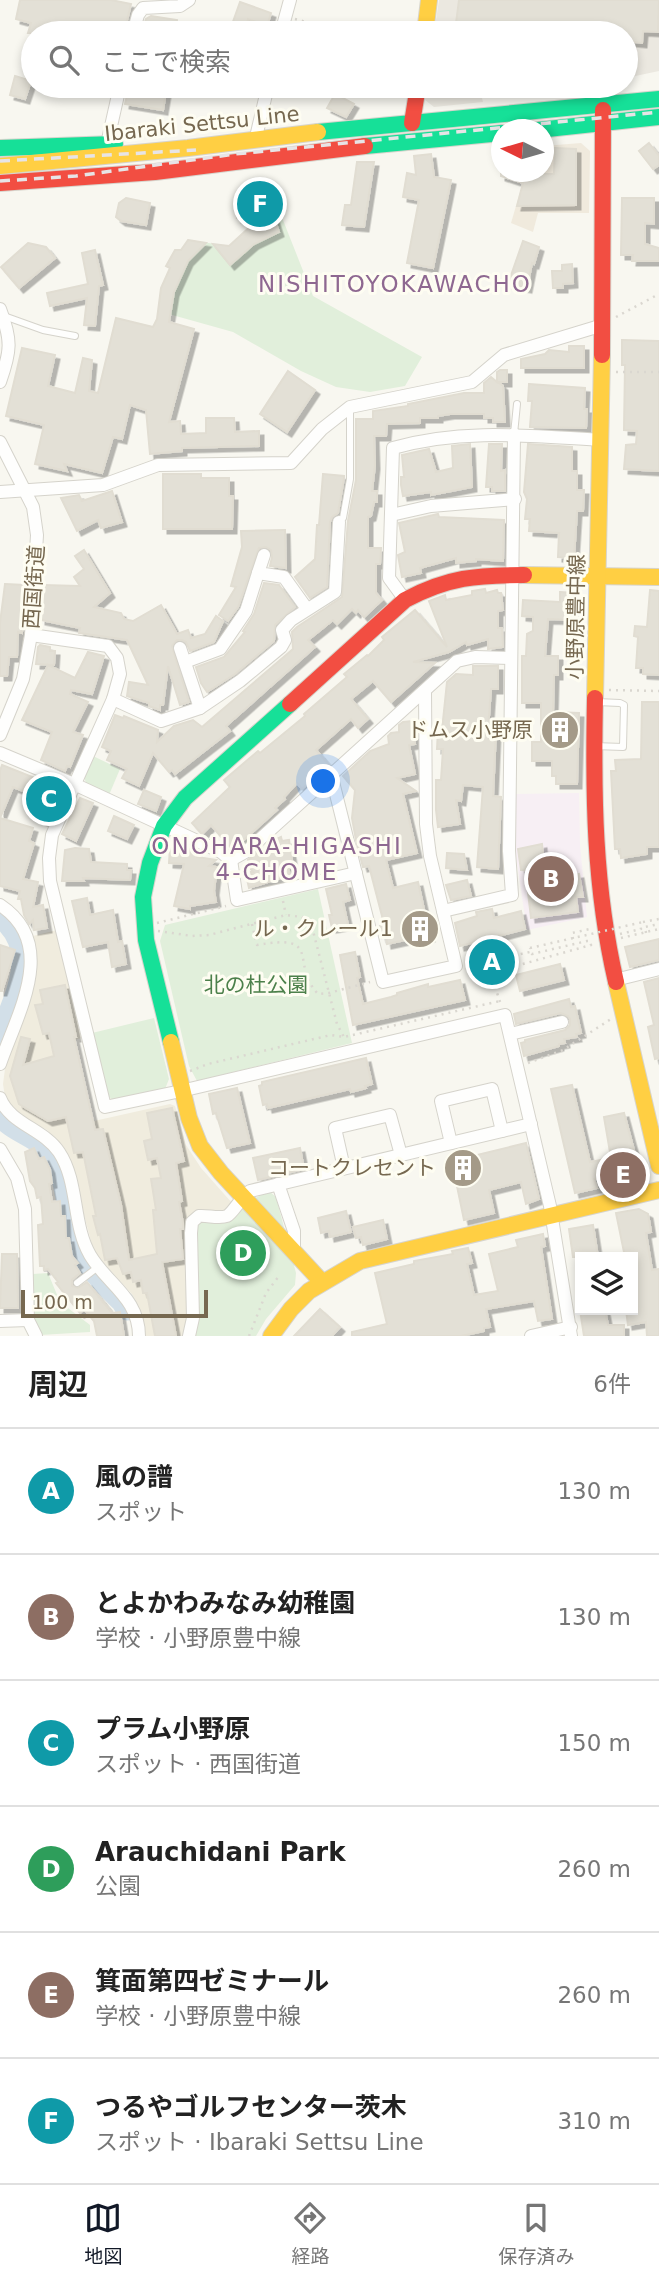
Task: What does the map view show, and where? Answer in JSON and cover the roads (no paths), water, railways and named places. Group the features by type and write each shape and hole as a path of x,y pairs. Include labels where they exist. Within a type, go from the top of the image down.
{"street":[{"path":"137,21 143,8 180,6 190,0"},
{"path":"284,21 290,0"},
{"path":"426,21 429,0"},
{"path":"107,144 117,98"},
{"path":"256,137 265,98"},
{"path":"412,123 416,98"},
{"name":"Ibaraki Settsu Line","path":"0,166 198,147 293,134 659,99"},
{"name":"小野原豊中線","path":"603,104 602,439 598,577 602,702 594,746 595,847 615,980 659,1166"},
{"path":"554,128 659,117"},
{"path":"0,148 293,134"},
{"name":"Ibaraki Settsu Line","path":"0,183 155,172 340,149 491,134"},
{"path":"0,194 155,172"},
{"path":"0,382 10,353 9,332 1,312"},
{"path":"0,492 103,485 159,465 291,463 321,429 350,407 472,382 504,355 603,325"},
{"path":"405,600 389,578 393,448 422,439 464,435 514,434 528,437 602,439"},
{"path":"443,912 512,895 509,851 514,434"},
{"name":"西国街道","path":"0,442 33,507 37,535 31,635 23,679 0,735"},
{"path":"391,515 443,505 515,499"},
{"path":"113,699 161,721 200,708 240,681 281,647 285,640 282,630 291,620 335,592 331,543 340,522"},
{"path":"185,662 220,649 246,611 264,555"},
{"path":"258,573 285,577 307,609"},
{"path":"321,1281 200,1146 189,1118 146,940 143,897 150,863 164,826 185,798 405,600 426,588 449,579 479,575 659,577"},
{"path":"31,635 108,646 117,658 120,674 113,699 52,835 49,858 50,881 105,1107 505,1015 551,1215 571,1331 531,1336"},
{"path":"180,648 200,708"},
{"path":"231,860 247,851 457,661 475,657 511,658"},
{"path":"331,775 383,982 456,966 430,856 426,824 425,691"},
{"path":"0,753 221,852 231,860 237,900 356,873"},
{"path":"0,905 11,912 23,926 32,954 32,974 0,1063"},
{"path":"615,980 659,969"},
{"path":"510,1034 562,1022"},
{"path":"451,1143 441,1101 492,1089 502,1131"},
{"path":"0,1098 13,1116 45,1136 59,1152 67,1169 94,1270 127,1297 139,1325 139,1336"},
{"path":"344,1168 335,1128 390,1115 401,1155"},
{"path":"189,1336 193,1318 192,1222 199,1216 225,1217 246,1199 250,1191 531,1124"},
{"path":"0,1149 17,1178 25,1209 29,1320 36,1336"},
{"path":"278,1184 294,1231 294,1250"},
{"path":"271,1336 290,1307 305,1292 360,1261 659,1189"},
{"path":"0,1321 29,1320"}],"lane":[{"path":"1,312 43,330 75,336"},
{"path":"514,434 517,404"},
{"path":"340,522 349,489 350,407"},
{"path":"594,746 623,747 624,705 620,702 602,702"},
{"path":"77,1283 94,1270"}],"waterway":[{"path":"0,916 13,929 21,944 23,959 18,991 0,1039"},
{"path":"0,1115 43,1145 55,1158 82,1253 127,1309"}],"railway":[{"path":"0,181 76,176 235,154 659,112"},
{"path":"0,161 196,150"}],"place":[{"name":"つるやゴルフセンター茨木","path":"260,204"},
{"name":"ドムス小野原","path":"560,730"},
{"name":"プラム小野原","path":"49,799"},
{"name":"とよかわみなみ幼稚園","path":"551,879"},
{"name":"ル・クレール1","path":"420,929"},
{"name":"風の譜","path":"492,962"},
{"name":"コートクレセント","path":"463,1168"},
{"name":"箕面第四ゼミナール","path":"623,1175"},
{"name":"Arauchidani Park","path":"243,1253"}],"district":[{"name":"NISHITOYOKAWACHO","path":"395,284"},
{"name":"ONOHARA-HIGASHI 4-CHOME","path":"277,859"}],"park label":[{"name":"北の杜公園","path":"256,985"}]}
